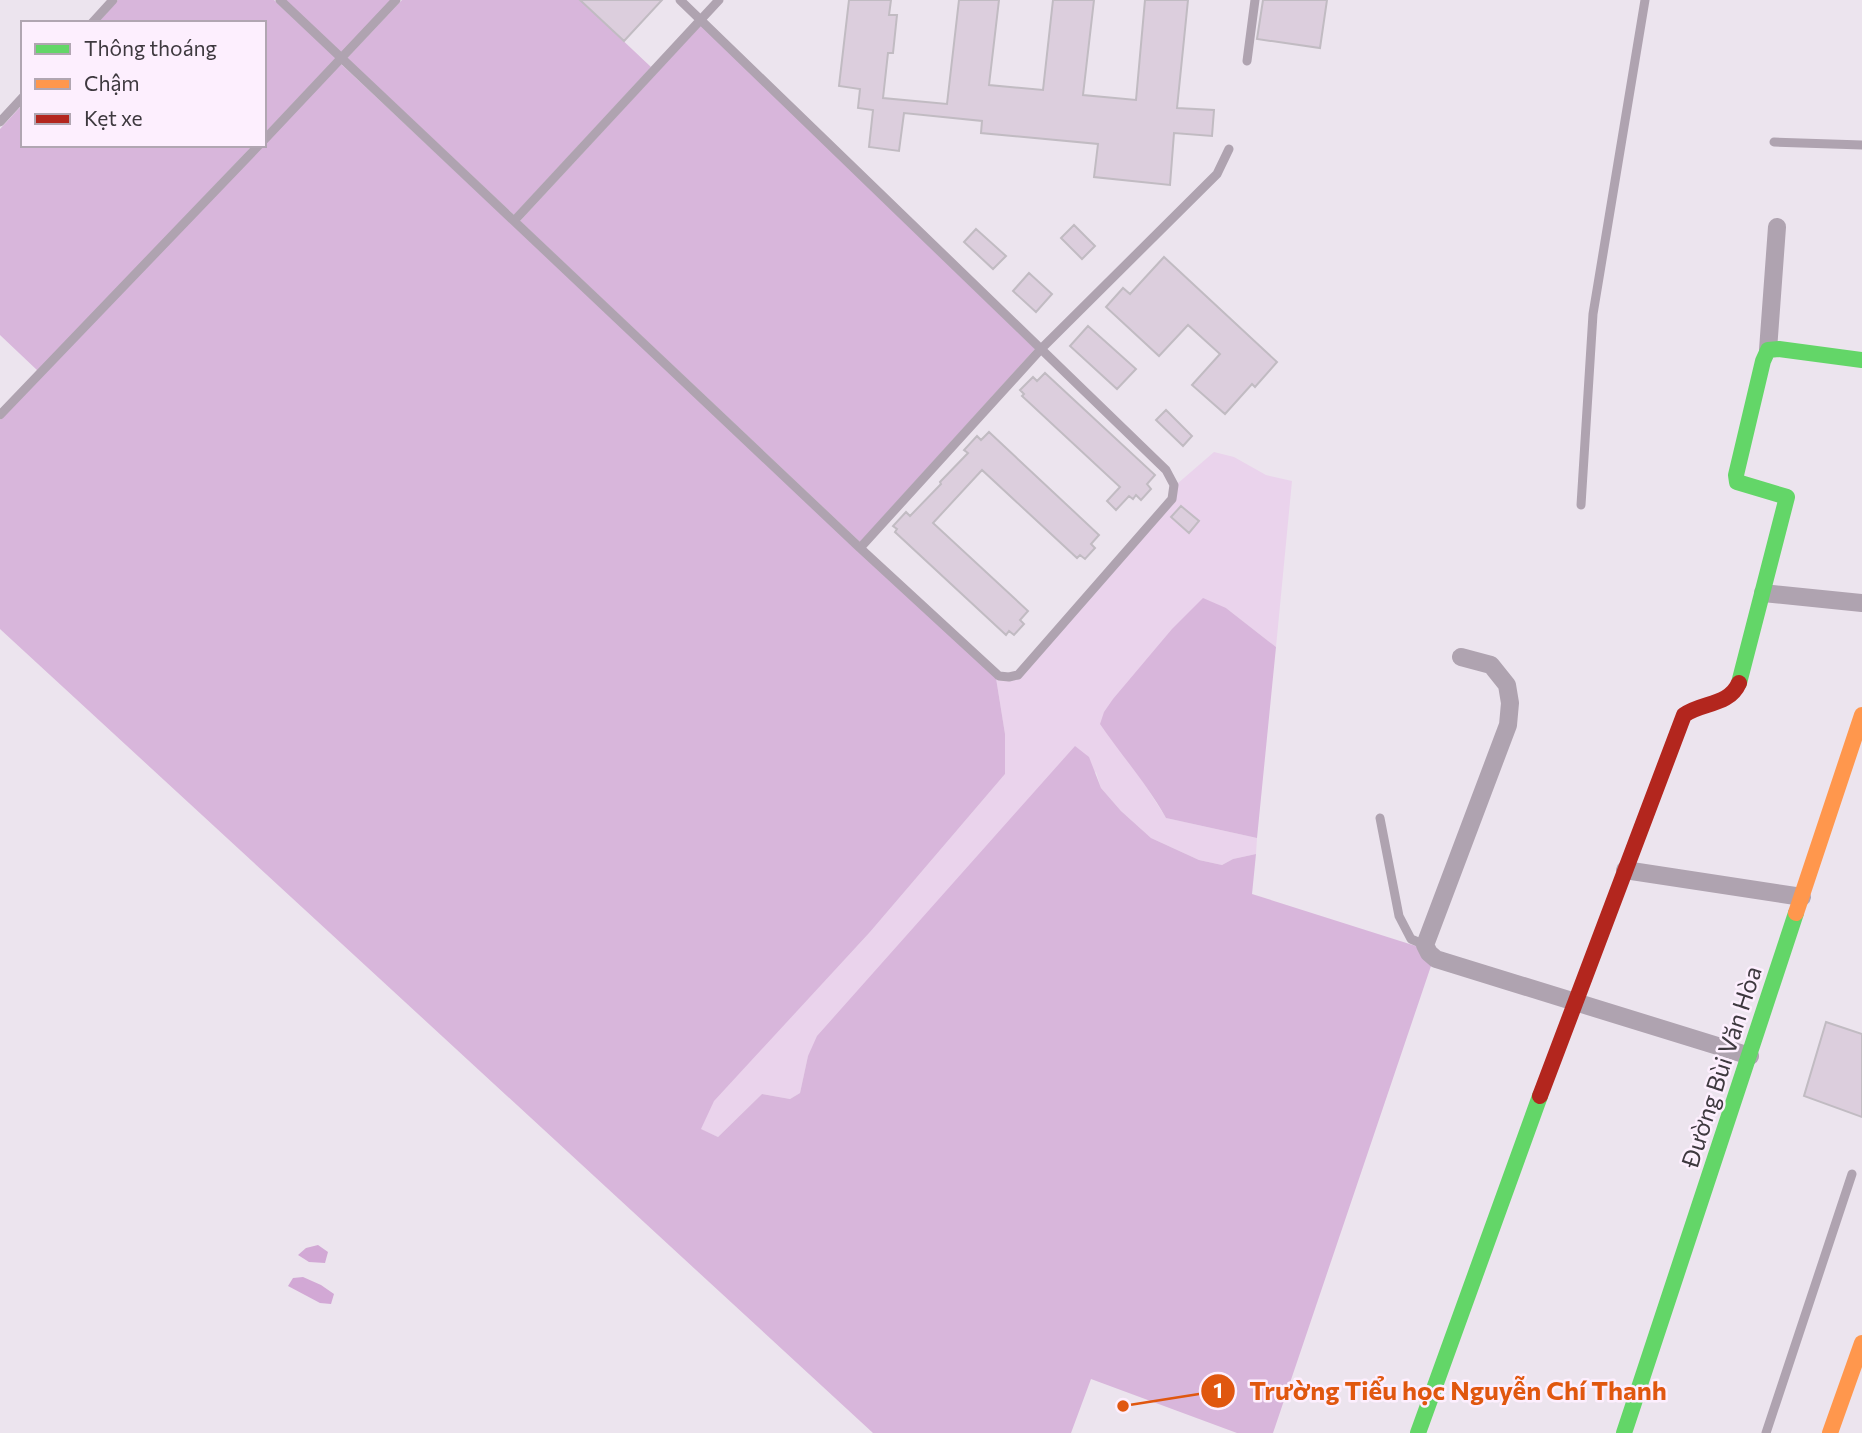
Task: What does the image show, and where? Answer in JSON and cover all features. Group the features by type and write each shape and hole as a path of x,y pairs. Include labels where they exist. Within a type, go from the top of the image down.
{"street":[{"path":"1418,1433 1574,1001 1684,715 1701,706 1719,704 1730,698 1738,687 1787,497 1780,492 1744,487 1737,482 1736,475 1763,360 1768,350 1777,227"},
{"path":"1768,350 1779,349 1862,360"},
{"path":"1763,593 1862,603"},
{"path":"1461,657 1491,665 1507,685 1510,703 1508,725 1425,945 1429,953 1436,959 1750,1056"},
{"name":"Đường Bùi Văn Hòa","path":"1624,1433 1862,715"},
{"path":"1625,870 1801,897"},
{"path":"1830,1433 1862,1343"}],"lane":[{"path":"94,21 113,0"},
{"path":"279,0 999,676 1018,675 1172,499 1174,485 1166,470 680,0"},
{"path":"266,138 396,0"},
{"path":"514,221 719,0"},
{"path":"1247,61 1255,0"},
{"path":"1581,505 1593,314 1645,0"},
{"path":"0,122 21,99"},
{"path":"1774,142 1862,145"},
{"path":"0,415 257,147"},
{"path":"860,548 1041,349 1217,174 1229,149"},
{"path":"1380,818 1399,916 1411,939 1425,945"},
{"path":"1766,1433 1852,1174"}],"shaded area":[{"path":"118,0 274,0 336,58 266,132 266,21 100,21"},
{"path":"285,0 392,0 341,53"},
{"path":"402,0 580,0 651,67 514,215 347,58"},
{"path":"701,25 1035,349 860,542 520,221"},
{"path":"341,64 996,678 1005,734 1005,774 870,932 714,1101 701,1129 718,1137 762,1094 790,1099 800,1093 808,1056 817,1036 1075,746 1089,757 1101,788 1121,811 1151,838 1199,860 1222,865 1233,859 1256,854 1252,894 1419,947 1432,963 1273,1433 1237,1433 1091,1379 1071,1433 873,1433 0,629 0,420 261,147 266,147 266,142"},
{"path":"21,106 21,147 251,147 38,371 0,335 0,129"},
{"path":"1214,452 1234,457 1266,475 1292,481 1276,647 1226,608 1140,777 1166,818 1257,838 1256,854 1233,859 1222,865 1199,860 1151,838 1121,811 1101,788 1096,772 808,1056 800,1093 790,1099 762,1094 718,1137 700,1129 713,1101 870,932 1005,774 1005,734 996,678 1007,680 1175,501 1177,484"},
{"path":"1203,598 1226,608 1276,647 1257,838 1166,818 1100,724 1113,699 1172,629"},
{"path":"318,1245 328,1252 325,1263 309,1262 298,1255 306,1248"},
{"path":"303,1277 334,1294 331,1304 320,1303 288,1286 293,1278"}],"building":[{"path":"580,0 662,0 624,41"},
{"path":"849,0 891,0 889,15 897,15 893,53 888,53 883,98 947,104 959,0 999,0 989,85 1043,90 1053,0 1094,0 1083,95 1136,100 1145,0 1188,0 1177,108 1214,110 1212,136 1174,133 1170,185 1094,177 1098,144 981,133 982,121 904,113 899,151 869,147 873,110 858,108 860,89 839,86"},
{"path":"1263,0 1327,0 1320,48 1257,39"},
{"path":"1074,225 1095,246 1082,259 1061,238"},
{"path":"976,229 1006,256 993,269 964,242"},
{"path":"1164,257 1277,362 1255,387 1252,384 1225,414 1192,385 1220,354 1188,325 1159,356 1106,307 1123,288 1130,294"},
{"path":"1029,273 1052,294 1036,312 1013,291"},
{"path":"1088,326 1136,369 1117,389 1070,346"},
{"path":"1045,373 1155,475 1147,484 1151,489 1141,500 1136,495 1133,499 1129,496 1116,510 1107,501 1120,487 1022,396 1024,394 1020,390 1033,377 1037,381"},
{"path":"1166,410 1192,436 1183,446 1156,420"},
{"path":"989,432 1099,535 1091,544 1095,548 1085,559 1080,555 1077,558 982,470 933,523 1028,611 1020,620 1024,624 1014,635 1009,631 1006,635 895,532 897,529 893,526 906,512 910,516 941,484 968,453 964,450 977,436 981,440"},
{"path":"1181,506 1199,521 1189,533 1171,517"},
{"path":"1826,1022 1862,1034 1862,1117 1804,1096"}],"traffic: fast":[{"path":"1739,683 1787,497 1737,482 1736,475 1763,361 1768,350 1779,349 1862,360"},
{"path":"1624,1433 1796,913"},
{"path":"1418,1433 1540,1096"}],"traffic: slow":[{"path":"1796,913 1862,715"},
{"path":"1830,1433 1862,1343"}],"traffic: jam":[{"path":"1540,1096 1684,715 1729,696 1739,683"}],"place":[{"name":"Trường Tiểu học Nguyễn Chí Thanh","path":"1123,1406"}]}
